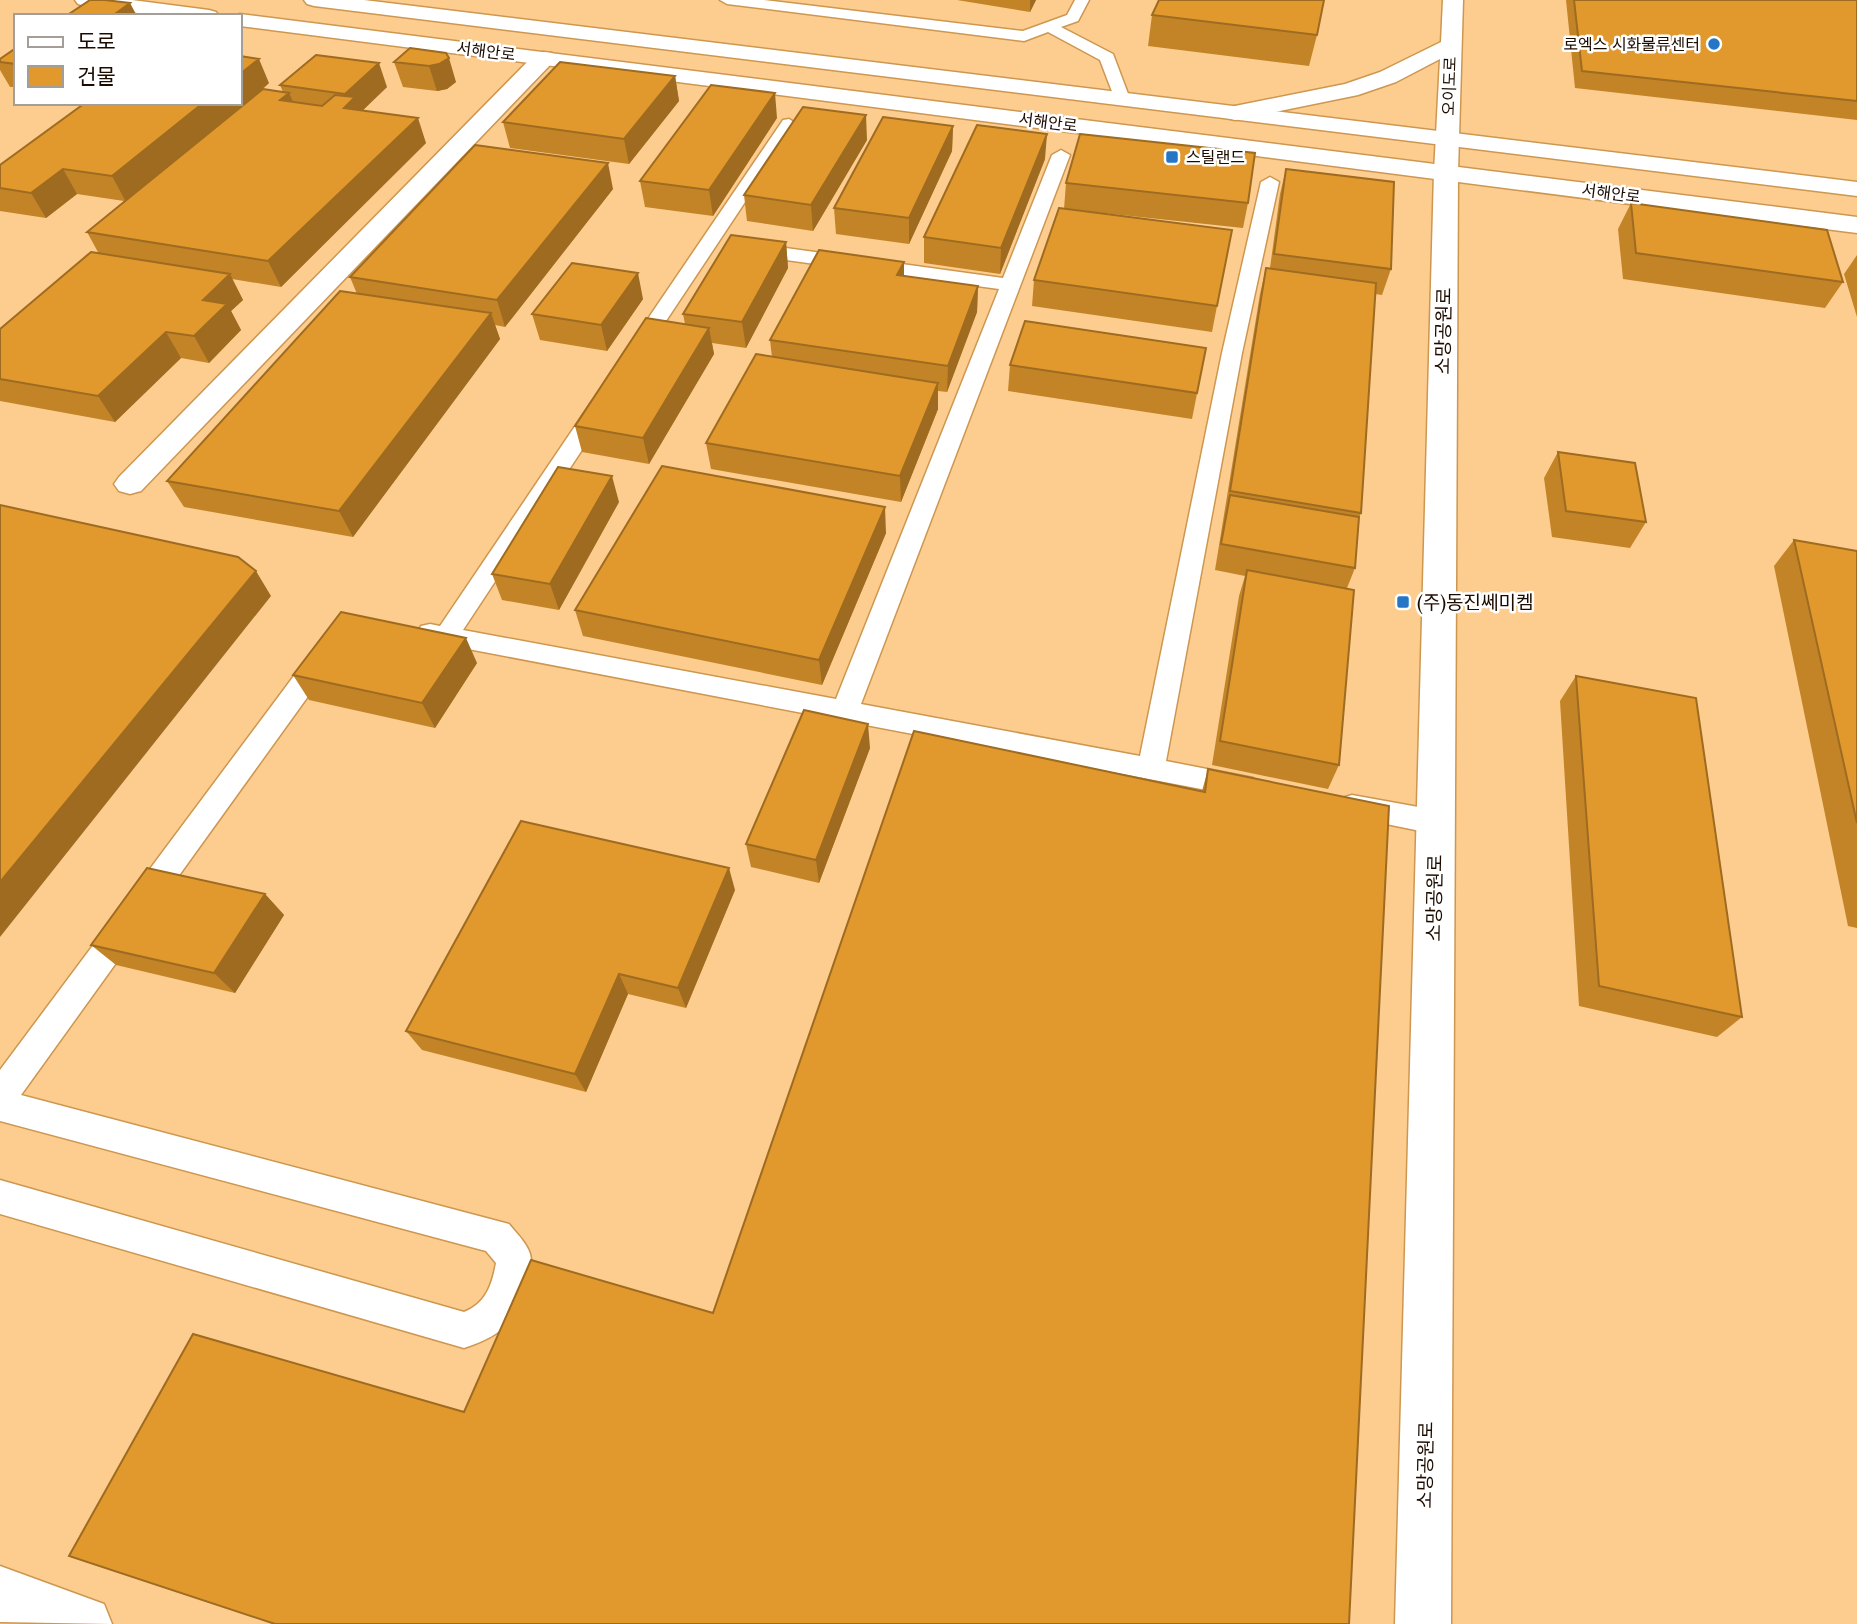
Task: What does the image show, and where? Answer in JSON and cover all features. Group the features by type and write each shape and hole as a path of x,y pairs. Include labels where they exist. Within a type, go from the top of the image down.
{"main road":[{"path":"85,0 194,14"},
{"name":"서해안로","path":"314,0 1857,189"},
{"name":"오이도로","path":"1446,172 1453,0"},
{"name":"서해안로","path":"242,20 1857,225"},
{"path":"1235,113 1350,90 1388,77 1451,45"},
{"path":"130,484 544,58"},
{"name":"소망공원로","path":"1423,1624 1446,172"},
{"path":"0,1594 84,1624"}],"lane":[{"path":"727,0 901,15 1024,36 1073,18 1082,0"},
{"path":"1051,28 1107,57 1122,99"},
{"path":"624,370 789,124"},
{"path":"845,710 1061,155"},
{"path":"1151,768 1232,353 1269,182"},
{"path":"709,243 1010,285"},
{"path":"996,320 1022,324"},
{"path":"1206,349 1232,353"},
{"path":"446,636 608,393"},
{"path":"405,629 1273,791"},
{"path":"0,1097 337,637"},
{"path":"1327,802 1435,822"},
{"path":"0,1104 497,1236 514,1259 498,1312 483,1325 464,1330 0,1197"}],"shaded area":[{"path":"0,0 1857,0 1857,1624 0,1624"}],"building":[{"path":"90,0 130,3 115,14 69,14"},
{"path":"1159,0 1324,0 1317,35 1152,15"},
{"name":"로엑스 시화물류센터","path":"1574,0 1857,0 1857,101 1582,71"},
{"path":"410,48 446,53 449,58 429,66 394,62"},
{"path":"14,49 14,64 0,62 0,59"},
{"path":"316,55 379,63 345,94 280,85"},
{"path":"242,56 259,59 242,72"},
{"path":"560,62 675,76 624,139 503,122"},
{"path":"711,85 775,93 709,190 640,181"},
{"path":"263,89 289,93 280,100 322,106 335,95 355,97 344,108 418,118 268,261 87,232"},
{"path":"82,105 201,105 112,176 63,169 31,193 0,188 0,165"},
{"path":"803,107 866,115 811,205 744,195"},
{"path":"883,117 953,126 909,218 834,208"},
{"path":"977,125 1047,134 1001,248 924,237"},
{"path":"1080,134 1255,153 1248,203 1066,183"},
{"path":"475,145 608,163 497,300 350,277"},
{"path":"1286,169 1394,182 1391,269 1274,254"},
{"path":"1631,203 1827,230 1843,282 1636,253"},
{"path":"1059,208 1232,230 1217,306 1034,280"},
{"path":"731,235 786,242 742,322 683,314"},
{"path":"819,250 904,262 897,275 978,286 948,366 770,340"},
{"path":"91,252 230,274 203,300 227,304 194,336 166,332 98,396 0,379 0,329"},
{"path":"572,263 638,273 601,325 532,314"},
{"path":"1266,268 1376,283 1361,513 1230,491"},
{"path":"340,291 491,313 339,511 167,481"},
{"path":"646,318 709,328 643,438 575,426"},
{"path":"1025,321 1206,348 1197,393 1010,365"},
{"path":"756,354 938,383 900,476 706,443"},
{"path":"1558,452 1635,463 1646,522 1566,511"},
{"path":"662,466 885,507 819,660 575,610"},
{"path":"558,467 612,476 550,584 492,574"},
{"path":"1230,495 1359,517 1355,568 1221,544"},
{"path":"0,505 238,557 256,571 0,882"},
{"path":"1794,540 1857,551 1857,823"},
{"path":"1247,570 1354,590 1339,765 1220,741"},
{"path":"341,612 466,638 422,703 293,675"},
{"path":"1576,676 1696,698 1742,1017 1599,986"},
{"path":"804,710 868,724 816,860 746,844"},
{"path":"914,731 1205,792 1208,769 1389,806 1349,1624 275,1624 69,1556 193,1334 464,1412 531,1260 713,1313"},
{"path":"521,821 729,868 678,988 619,974 575,1074 406,1031"},
{"path":"147,868 265,894 214,973 91,945"}],"place":[{"name":"로엑스 시화물류센터","path":"1714,44"},
{"name":"스틸랜드","path":"1172,157"},
{"name":"(주)동진쎄미켐","path":"1403,602"}]}
